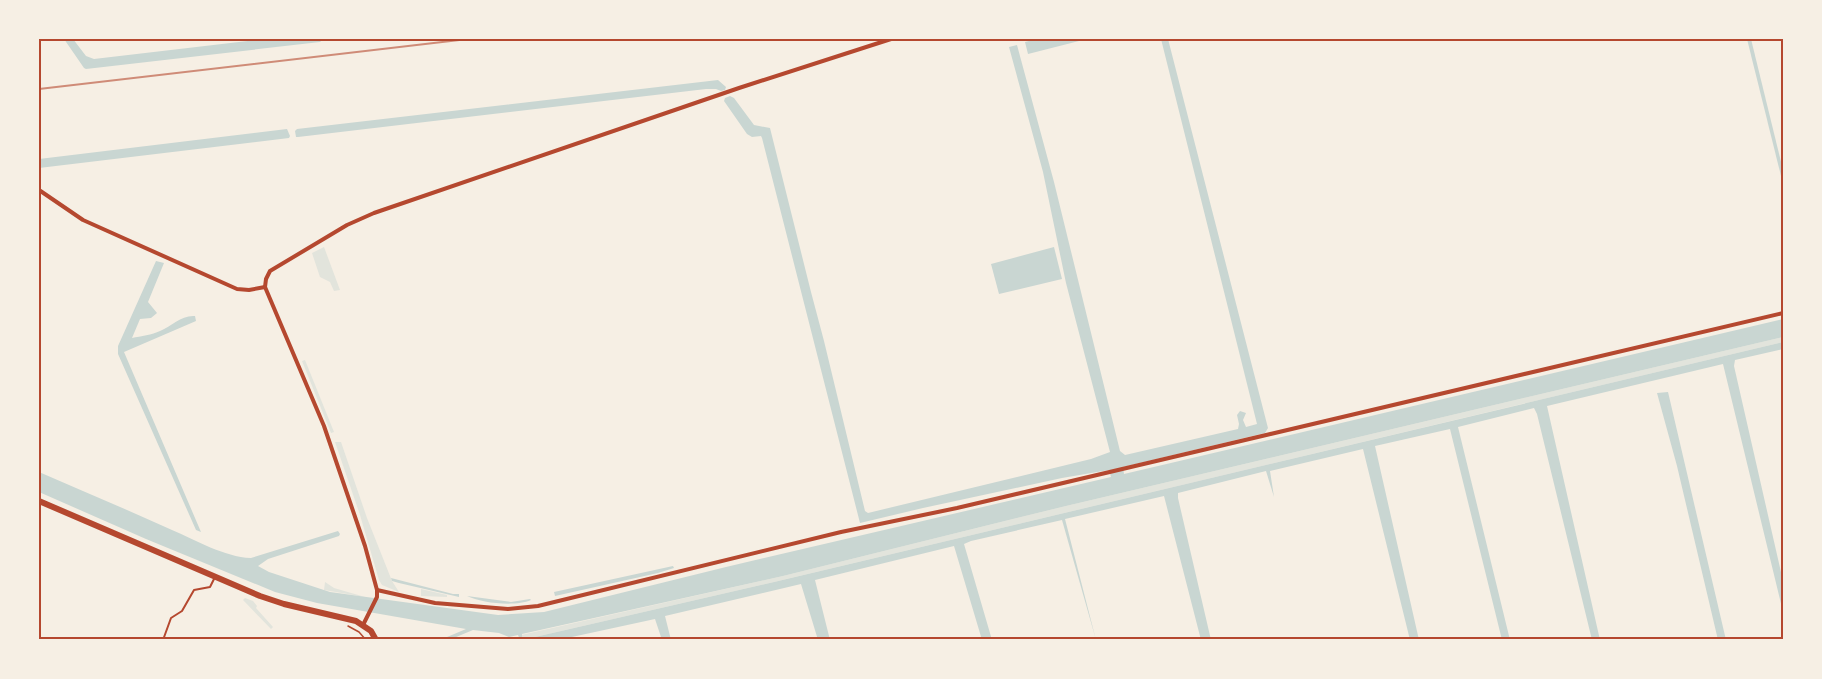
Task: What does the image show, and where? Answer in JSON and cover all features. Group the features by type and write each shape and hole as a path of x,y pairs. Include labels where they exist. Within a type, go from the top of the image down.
{"main road":[{"path":"39,501 260,596 356,621 371,631 376,640"}],"street":[{"path":"363,625 377,597 377,590 365,546 324,426 265,287 270,271 347,225 374,213 733,90 891,39"},
{"path":"39,190 83,220 237,288 249,290 265,287"},
{"path":"377,590 435,603 508,609 538,606 841,532 957,508 1783,313"}],"lane":[{"path":"163,640 171,618 182,611 194,590 210,587 215,578"}],"path":[{"path":"346,626 366,640"}],"shaded area":[{"path":"64,39 73,39 86,56 94,59 264,39 323,39 320,42 86,69"},
{"path":"1037,39 1083,40 1028,54 1025,42"},
{"path":"1161,39 1168,39 1268,428 1265,433 1123,467 1124,474 1783,319 1783,337 1066,506 783,576 522,634 522,640 518,635 509,637 499,633 473,630 449,640 440,640 466,629 317,603 275,592 39,492 39,472 210,547 241,557 251,558 338,531 339,536 268,559 258,566 269,572 330,592 498,615 544,612 1111,477 1109,470 1062,478 860,523 762,138 747,134 724,101 730,96 734,98 754,125 770,128 865,511 868,513 1091,459 1110,452 1066,283 1043,172 1009,47 1017,45 1054,182 1120,451 1125,455 1238,429 1237,415 1240,411 1246,413 1243,420 1246,427 1257,424"},
{"path":"1747,39 1751,39 1783,170 1783,184"},
{"path":"718,80 726,87 725,90 706,89 298,137 295,131 297,129"},
{"path":"287,129 289,138 39,168 39,159"},
{"path":"324,247 340,290 334,291 330,282 320,277 312,253"},
{"path":"1054,247 1062,279 999,294 991,264"},
{"path":"156,261 164,263 148,302 157,313 151,318 140,319 132,338 157,332 185,317 195,316 196,321 124,352 201,532 196,530 118,354 118,346"},
{"path":"1783,337 1783,342 522,640 521,635 783,576 1066,506"},
{"path":"1783,342 1783,349 1735,360 1734,366 1783,581 1783,612 1723,364 1547,406 1600,640 1592,640 1534,408 1458,427 1510,640 1502,640 1450,429 1375,446 1419,640 1410,640 1363,449 1270,471 1274,497 1266,471 1178,493 1211,640 1201,640 1164,496 1065,519 1096,640 1062,520 964,544 992,640 982,640 954,546 815,580 830,640 818,640 801,584 665,616 671,640 662,640 655,619 558,640 522,640"},
{"path":"305,360 334,432 331,433 302,361"},
{"path":"1668,392 1726,640 1718,640 1677,466 1657,393"},
{"path":"335,442 341,442 367,518 392,581 399,592 382,585 379,580"},
{"path":"673,566 674,568 658,573 555,596 554,592"},
{"path":"391,578 459,594 459,597 399,583 392,581"},
{"path":"325,582 334,588 365,597 324,590"},
{"path":"421,589 447,595 447,597 421,596"},
{"path":"467,596 511,602 531,600 516,603 498,603"},
{"path":"245,598 253,601 256,608 273,627 271,629 243,600"}],"railway":[{"path":"39,89 468,39"}]}
